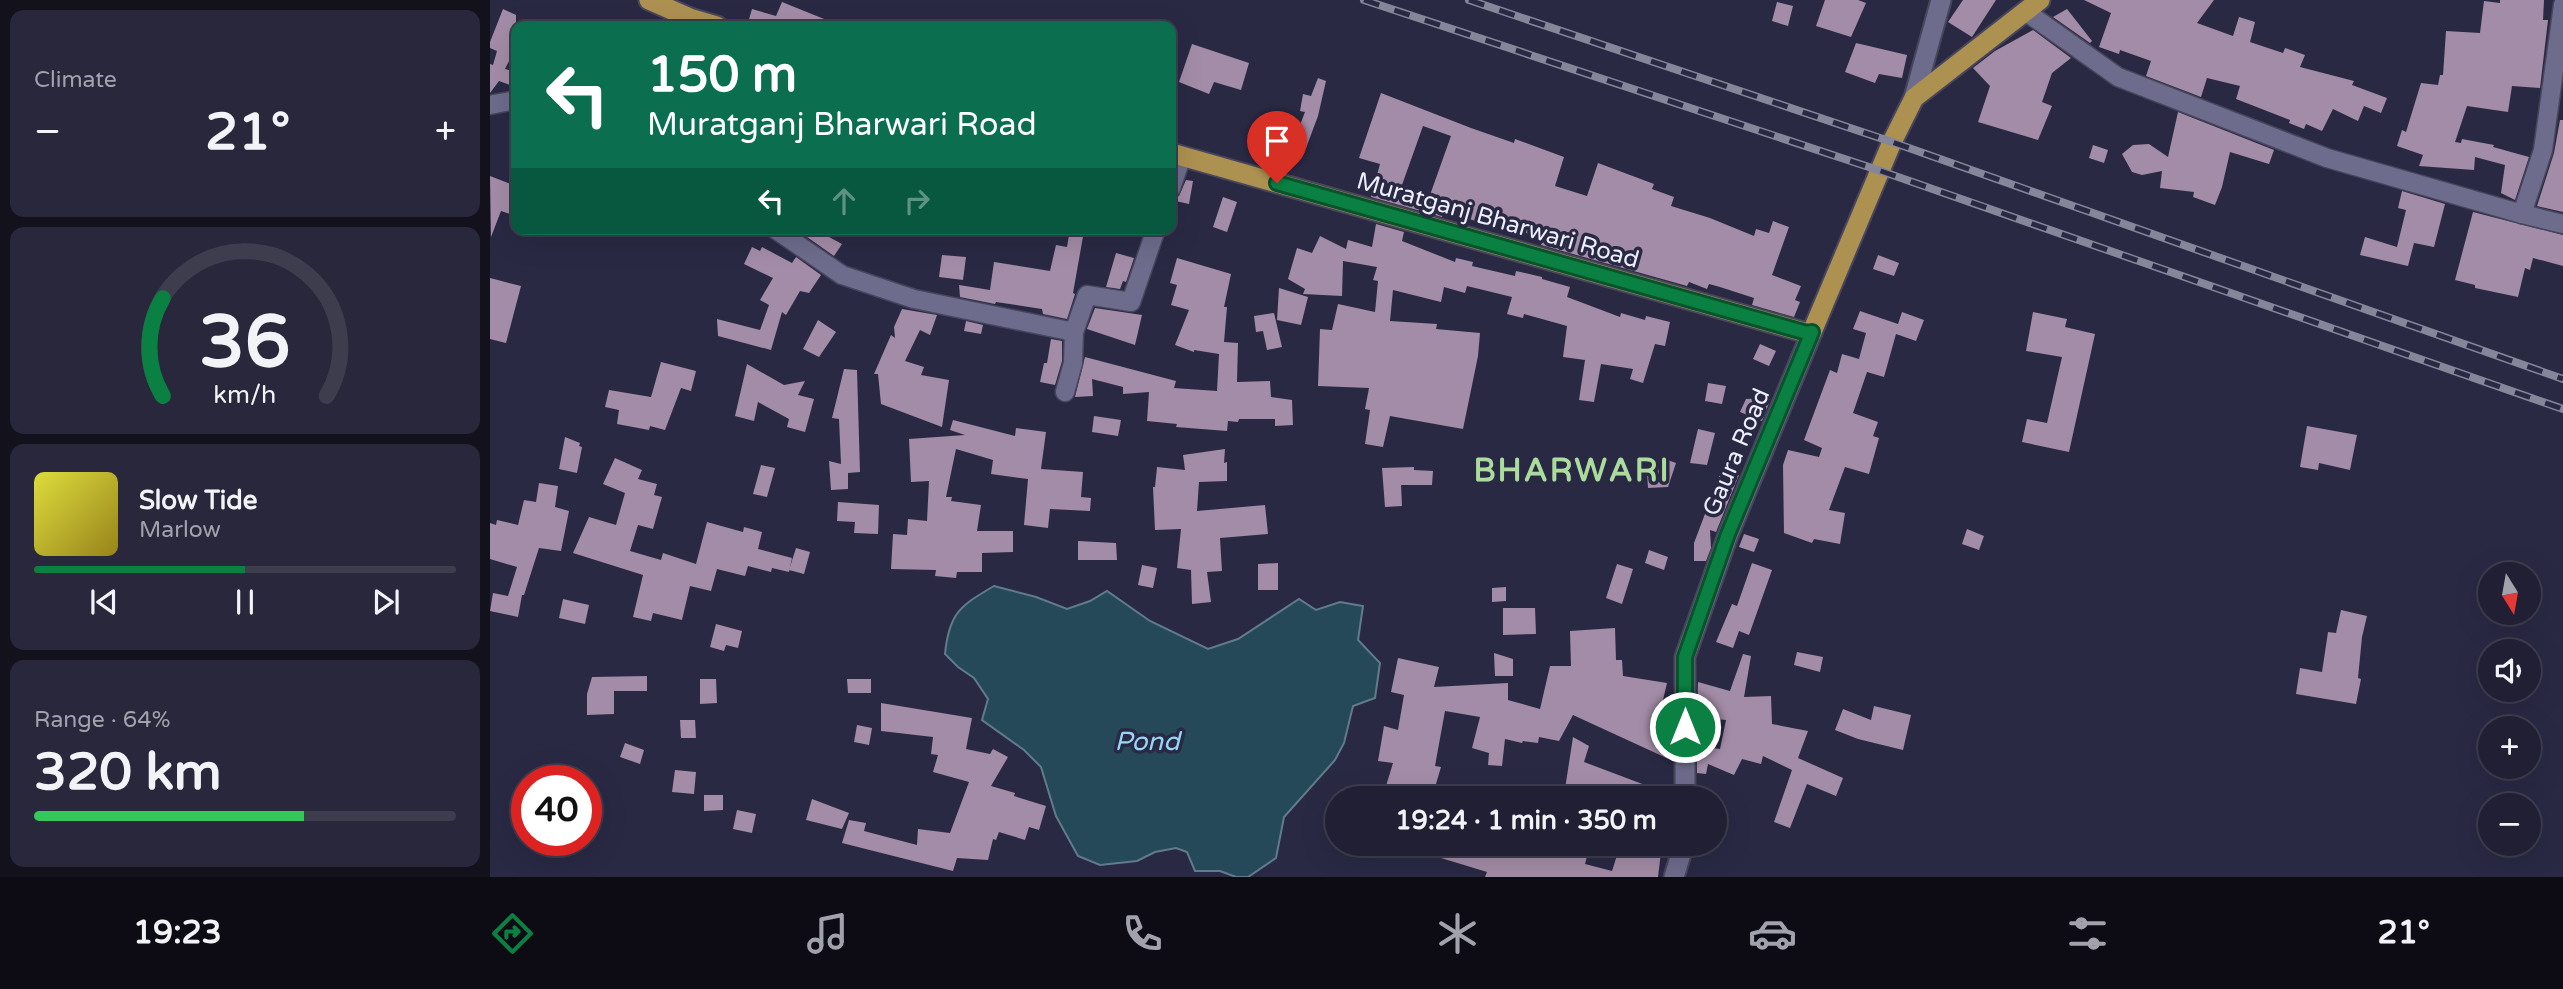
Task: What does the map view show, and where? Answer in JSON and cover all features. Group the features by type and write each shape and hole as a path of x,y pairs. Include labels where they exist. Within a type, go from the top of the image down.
{"main road":[{"path":"649,0 700,21"},
{"path":"1812,332 1892,142 1914,98 2032,6"},
{"name":"Muratganj Bharwari Road","path":"1176,155 1807,333 1812,332"}],"street":[{"path":"1914,98 1941,0"},
{"path":"2522,214 2543,150 2563,5"},
{"path":"2032,6 2118,77 2327,158 2522,214 2563,223"},
{"path":"490,105 511,101"},
{"path":"784,235 842,275 914,299 1074,332"},
{"path":"1065,392 1073,363 1074,332 1087,295 1131,302 1154,235"},
{"name":"Gaura Road","path":"1685,786 1685,657 1728,534 1812,332"},
{"path":"1674,877 1680,856"}],"water":[{"name":"Pond","path":"994,586 1036,597 1067,609 1090,601 1107,591 1150,621 1208,649 1238,639 1299,599 1316,610 1340,602 1363,606 1358,640 1380,663 1375,698 1353,706 1344,743 1335,760 1284,817 1276,858 1248,877 1236,877 1220,871 1195,871 1187,852 1176,848 1155,852 1137,861 1100,865 1078,856 1056,816 1041,767 1024,750 982,720 988,699 974,678 945,654 950,629 958,612"}],"building":[{"path":"1825,0 1858,0 1866,3 1851,37 1816,26"},
{"path":"1963,0 1996,0 1972,37 1948,22"},
{"path":"2084,0 2214,0 2197,23 2233,36 2239,17 2255,22 2250,42 2283,53 2285,48 2305,55 2300,67 2354,81 2352,85 2387,98 2381,113 2364,106 2358,121 2333,109 2322,131 2306,124 2304,129 2289,123 2290,120 2236,99 2240,86 2207,78 2201,97 2146,76 2151,61 2120,50 2119,54 2099,47 2111,13"},
{"path":"2500,0 2544,0 2543,20 2548,20 2540,88 2512,86 2508,112 2467,106 2455,142 2461,143 2462,139 2494,145 2493,147 2529,157 2515,200 2501,193 2505,165 2475,157 2474,170 2419,166 2423,155 2397,146 2402,130 2406,132 2421,83 2438,85 2440,75 2443,75 2446,31 2480,33 2484,1 2500,3"},
{"path":"782,2 829,21 748,21 752,9 776,16"},
{"path":"1777,2 1793,6 1788,26 1772,21"},
{"path":"503,9 516,15 516,21 511,21 511,57 505,69 511,71 511,85 499,81 490,93 490,64 493,65 497,51 490,48"},
{"path":"2067,9 2092,41 2090,43 2053,17"},
{"path":"2033,30 2071,58 2052,73 2042,102 2052,106 2038,140 1978,122 1990,86 1973,68 1995,51"},
{"path":"1856,43 1907,55 1902,78 1879,74 1875,83 1845,72"},
{"path":"1192,44 1249,63 1241,90 1214,82 1209,94 1179,82"},
{"path":"1318,78 1326,81 1318,116 1306,148 1293,143 1305,112 1300,111 1303,94 1311,96"},
{"path":"1381,93 1471,128 1514,143 1515,139 1564,157 1555,186 1587,196 1598,163 1654,184 1652,189 1674,197 1671,206 1754,236 1756,229 1769,233 1773,221 1789,227 1772,275 1801,286 1795,300 1800,302 1794,317 1752,305 1754,298 1720,287 1709,284 1707,289 1689,282 1687,286 1541,245 1543,238 1513,229 1512,231 1486,221 1485,224 1444,211 1442,217 1371,197 1380,164 1359,158","holes":["1423,126 1451,136 1430,195 1402,185"]},
{"path":"2178,112 2274,150 2269,164 2230,152 2215,205 2193,197 2194,192 2160,188 2162,171 2142,175 2132,172 2122,154 2133,145 2149,144 2168,157"},
{"path":"2560,120 2563,120 2563,212 2537,206 2554,153"},
{"path":"1276,137 1293,144 1287,160 1270,154"},
{"path":"2093,145 2108,150 2104,163 2089,158"},
{"path":"490,176 511,184 511,214 501,211 491,237"},
{"path":"1186,180 1193,181 1189,204 1176,201"},
{"path":"2402,191 2445,204 2434,247 2414,243 2408,266 2360,255 2365,237 2397,247 2406,210 2398,208"},
{"path":"1223,197 1237,202 1227,232 1213,227"},
{"path":"2473,212 2563,235 2563,266 2533,258 2530,270 2525,268 2518,297 2475,288 2475,285 2455,280"},
{"path":"1376,224 1404,232 1402,241 1455,262 1456,258 1473,262 1472,266 1515,276 1516,271 1570,287 1567,297 1620,317 1621,313 1645,320 1646,316 1670,322 1665,346 1655,344 1643,383 1630,379 1633,369 1601,364 1594,402 1579,400 1585,360 1563,357 1567,326 1524,314 1523,318 1507,314 1512,297 1467,286 1465,293 1444,287 1441,302 1393,290 1390,321 1437,324 1436,329 1480,333 1478,356 1463,429 1390,416 1383,447 1365,444 1370,410 1365,409 1369,388 1318,386 1320,329 1332,330 1338,304 1375,312 1378,281 1373,280 1377,267 1343,261 1342,296 1303,294 1305,289 1288,279 1297,248 1312,253 1320,236 1346,249 1348,240 1372,247"},
{"path":"830,235 842,244 834,256 807,237"},
{"path":"1069,235 1083,235 1073,293 1075,294 1067,319 1043,314 1042,309 960,297 959,285 990,290 994,262 1050,271 1056,245 1067,247"},
{"path":"752,247 760,251 762,247 792,263 796,257 821,275 809,293 800,291 786,315 782,312 771,350 718,336 717,319 760,330 769,305 760,300 773,278 744,264"},
{"path":"1116,253 1134,258 1126,282 1123,281 1120,289 1106,287"},
{"path":"942,255 966,257 963,280 939,277"},
{"path":"1878,255 1899,263 1894,276 1873,269"},
{"path":"1177,258 1231,274 1224,307 1227,307 1224,342 1238,343 1237,382 1270,381 1271,397 1292,400 1293,425 1275,426 1275,419 1239,419 1238,422 1228,421 1227,431 1176,427 1177,424 1147,421 1149,392 1123,394 1123,387 1092,379 1093,396 1075,397 1085,357 1176,381 1174,388 1217,391 1219,354 1194,352 1175,345 1189,310 1171,305 1177,285 1170,283"},
{"path":"490,278 521,286 506,343 490,339"},
{"path":"1279,288 1308,297 1301,325 1277,320"},
{"path":"1095,308 1142,315 1135,345 1087,329"},
{"path":"902,309 937,315 930,335 920,330 905,361 924,367 921,375 949,380 942,427 881,404 878,374 874,374 891,335 895,338 894,327"},
{"path":"1860,311 1898,324 1902,312 1924,320 1916,341 1896,334 1884,377 1867,372 1853,413 1878,422 1873,436 1879,438 1869,474 1845,467 1829,510 1845,513 1840,544 1814,539 1812,543 1784,533 1783,465 1788,450 1819,457 1822,448 1804,440 1830,370 1837,373 1842,354 1859,359 1866,333 1853,329"},
{"path":"2033,312 2067,319 2065,327 2095,334 2069,452 2022,442 2027,419 2047,423 2062,357 2026,351"},
{"path":"1274,313 1282,347 1267,350 1263,331 1256,332 1254,316"},
{"path":"818,320 836,332 819,357 803,349"},
{"path":"966,321 983,325 981,334 964,331"},
{"path":"1051,339 1062,341 1062,361 1055,385 1040,382"},
{"path":"1760,344 1776,351 1769,366 1753,359"},
{"path":"661,362 696,371 691,391 681,388 665,430 650,426 649,430 617,424 619,410 605,407 609,390 651,397"},
{"path":"747,364 784,385 805,381 798,395 814,399 805,432 787,427 789,419 758,402 754,421 735,416"},
{"path":"844,369 857,370 860,472 848,473 848,489 831,490 829,461 841,464 839,419 832,418"},
{"path":"1708,383 1726,386 1722,404 1705,401"},
{"path":"1771,398 1762,421 1740,412 1746,399"},
{"path":"1094,416 1121,420 1118,436 1092,432"},
{"path":"953,420 1015,436 1016,428 1046,432 1041,469 1083,472 1081,497 1091,498 1090,511 1050,509 1048,528 1024,525 1028,479 991,474 993,460 956,449 946,497 952,497 951,501 981,505 977,531 1013,531 1013,552 982,553 982,572 957,572 956,578 935,576 936,570 891,569 893,534 907,535 908,519 927,521 929,481 911,482 909,439 965,435 950,430"},
{"path":"2307,426 2357,435 2350,470 2319,463 2318,470 2300,467"},
{"path":"1698,429 1715,433 1707,465 1690,463"},
{"path":"565,437 580,443 579,446 582,447 577,473 559,469"},
{"path":"1225,449 1227,481 1199,482 1197,511 1265,505 1268,534 1220,538 1222,571 1207,572 1211,602 1192,604 1191,570 1177,568 1181,529 1155,530 1153,487 1157,467 1185,470 1183,455"},
{"path":"615,458 642,470 638,479 657,484 654,495 662,497 653,529 638,525 630,551 661,560 663,553 696,564 707,522 743,532 744,527 762,532 758,549 792,558 789,572 772,568 771,572 748,566 745,576 717,569 711,591 690,586 682,620 653,613 651,621 633,617 643,575 573,553 589,517 616,525 625,493 603,484"},
{"path":"1662,458 1676,463 1668,487 1648,488 1647,472 1658,471"},
{"path":"761,465 775,468 767,497 753,494"},
{"path":"1414,467 1414,470 1433,471 1432,485 1401,485 1402,506 1385,507 1382,468"},
{"path":"1722,469 1739,475 1716,532 1710,530 1711,548 1706,561 1694,561 1694,543"},
{"path":"539,483 558,486 555,507 569,511 561,551 539,548 522,595 518,617 490,611 493,593 508,596 517,567 490,559 490,523 496,525 497,520 518,525 524,500 536,502"},
{"path":"838,502 879,505 878,534 854,533 855,522 837,521"},
{"path":"1967,529 1984,536 1979,550 1962,544"},
{"path":"1744,534 1759,539 1754,552 1739,547"},
{"path":"1078,541 1116,543 1117,560 1078,560"},
{"path":"796,548 810,552 804,574 789,570"},
{"path":"1649,550 1668,557 1664,570 1645,563"},
{"path":"1278,563 1278,590 1258,590 1258,564"},
{"path":"1752,563 1772,570 1749,635 1739,631 1733,648 1716,642 1732,604 1737,606"},
{"path":"1617,564 1633,569 1622,604 1606,598"},
{"path":"1142,565 1157,568 1153,588 1138,585"},
{"path":"1506,587 1506,601 1492,602 1492,588"},
{"path":"563,599 589,605 585,624 559,618"},
{"path":"1503,608 1535,608 1536,634 1503,635"},
{"path":"2341,610 2367,616 2362,637 2358,678 2361,679 2356,704 2296,694 2300,668 2322,672 2328,632 2336,633"},
{"path":"716,624 742,631 738,648 726,645 724,651 710,647"},
{"path":"1615,628 1616,660 1622,660 1623,676 1667,683 1663,700 1670,701 1664,729 1671,730 1669,742 1673,742 1673,761 1573,715 1559,741 1539,737 1538,743 1522,743 1505,739 1502,766 1488,765 1489,753 1472,748 1480,717 1445,711 1435,766 1441,767 1435,786 1386,786 1393,763 1378,761 1384,726 1398,730 1404,695 1391,692 1398,658 1439,667 1434,687 1508,683 1508,700 1540,709 1550,666 1571,666 1570,631"},
{"path":"1797,652 1823,657 1820,672 1794,665"},
{"path":"1494,653 1513,659 1513,676 1495,676"},
{"path":"1743,654 1751,656 1744,697 1771,696 1772,724 1808,731 1798,758 1843,778 1836,796 1807,784 1790,828 1774,822 1792,770 1763,756 1761,764 1742,759 1734,775 1708,764 1706,774 1697,773 1697,746 1720,749 1726,720 1697,717 1698,682 1730,691"},
{"path":"647,676 647,691 614,691 614,714 587,715 587,694 592,677"},
{"path":"700,679 716,679 717,703 700,704"},
{"path":"847,679 871,679 871,693 848,693"},
{"path":"881,703 972,718 966,749 990,754 993,749 1008,757 991,786 1046,806 1039,830 1029,827 1025,840 999,832 996,840 993,839 988,860 957,858 953,871 842,843 849,820 866,823 864,831 917,845 918,829 950,833 969,782 933,772 938,755 931,754 933,737 881,731"},
{"path":"1874,706 1911,715 1903,750 1858,739 1835,730 1843,709 1871,720"},
{"path":"680,720 695,720 696,738 681,738"},
{"path":"857,725 872,728 869,745 854,742"},
{"path":"1573,737 1589,746 1584,762 1645,785 1645,786 1565,786"},
{"path":"625,743 644,750 640,764 620,757"},
{"path":"675,770 696,772 694,794 672,792"},
{"path":"704,795 723,795 723,810 704,811"},
{"path":"812,799 849,813 842,829 806,820"},
{"path":"737,810 756,814 752,833 733,829"},
{"path":"1587,856 1585,864 1612,871 1617,856 1661,856 1658,877 1485,877 1487,872 1441,858"}],"railway":[{"path":"1364,0 1881,171 2563,409"},
{"path":"1469,0 1892,142 2563,379"}],"district":[{"name":"BHARWARI","path":"1572,470"}],"route":[{"path":"1277,183 1807,333 1812,332 1728,534 1685,657 1685,727"}]}
